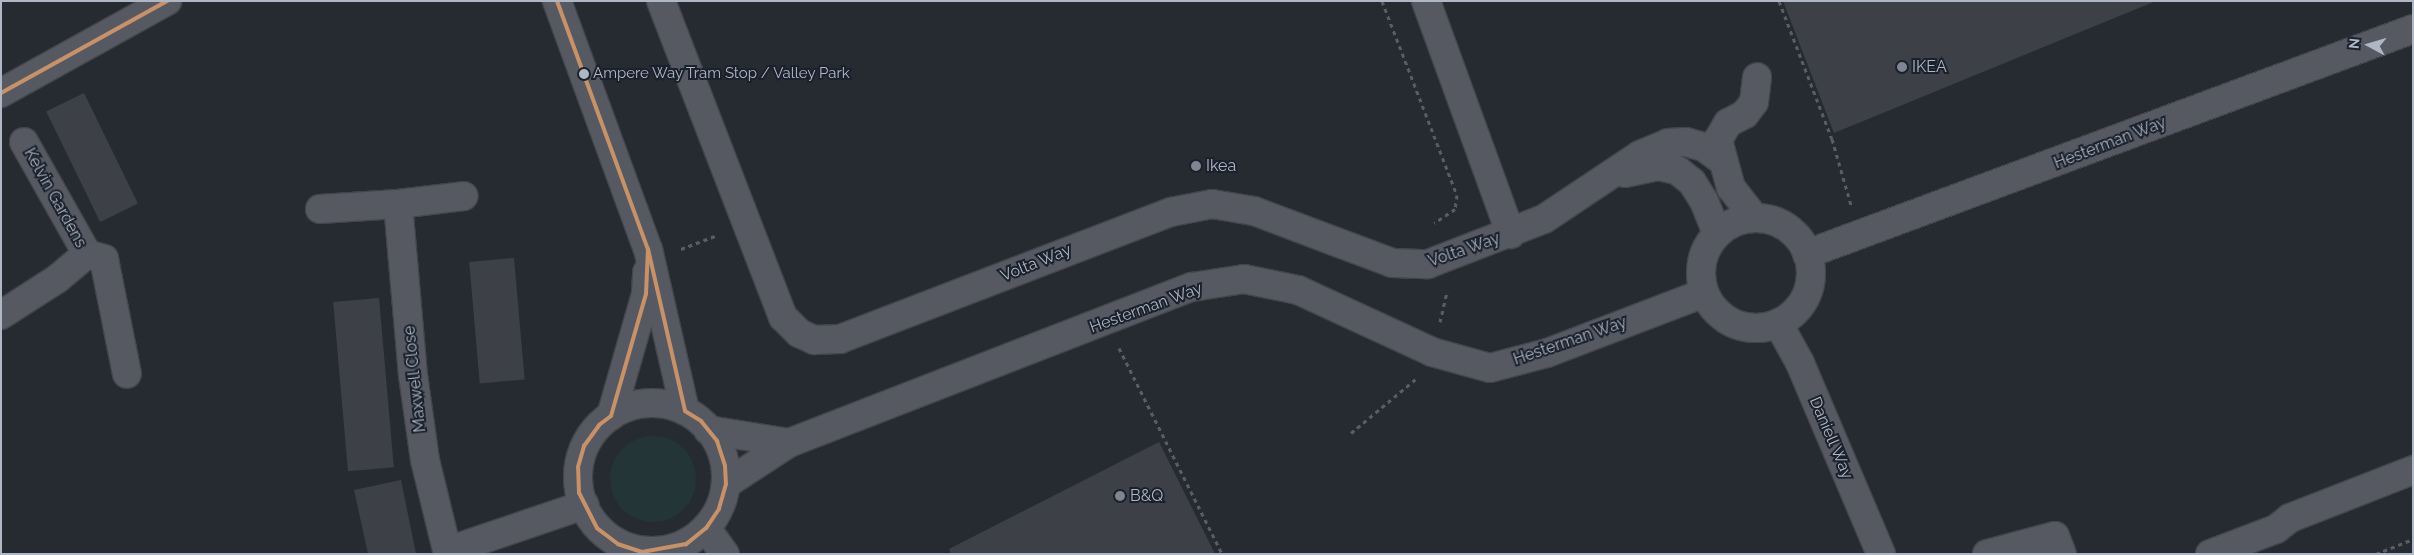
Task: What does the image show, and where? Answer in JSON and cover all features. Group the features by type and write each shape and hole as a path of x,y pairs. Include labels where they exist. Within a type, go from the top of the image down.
{"street":[{"path":"1,93 167,1"},
{"name":"Volta Way","path":"661,1 783,317 799,333 814,340 840,339 1171,212 1212,204 1254,211 1392,263 1428,264 1511,234 1544,219 1640,155 1668,143 1686,142 1704,147 1721,160"},
{"path":"1426,1 1511,234"},
{"path":"555,5 661,250 685,410"},
{"name":"Hesterman Way","path":"1807,254 1863,235 2413,29"},
{"path":"1754,218 1731,188 1721,160 1718,140 1728,123 1745,114 1754,102 1757,77"},
{"name":"Kelvin Gardens","path":"24,142 87,254 104,259 127,374"},
{"name":"Volta Way","path":"1609,176 1660,166 1677,170 1692,182 1704,201 1717,234"},
{"path":"320,210 398,204 464,196"},
{"name":"Maxwell Close","path":"398,204 413,375 425,460 448,552 584,505"},
{"path":"1754,218 1773,220 1790,229 1807,254 1812,280 1801,306 1778,323 1756,329 1737,325 1714,310 1704,293 1702,261 1717,234 1733,223 1754,218"},
{"path":"611,416 646,294 661,250"},
{"name":"Kelvin Gardens","path":"1,315 57,279 87,254"},
{"name":"Hesterman Way","path":"726,484 789,443 1106,322 1192,287 1244,279 1298,290 1432,352 1490,368 1547,353 1704,293"},
{"name":"Daniell Way","path":"1778,323 1800,363 1881,554"},
{"path":"660,403 685,410 708,430 717,441 726,466 726,484 719,509 706,528 686,544 661,551 642,552 628,549 597,528 579,493 578,467 584,446 599,424 611,416 635,405 660,403"},
{"path":"708,430 789,443"},
{"path":"2210,554 2276,529 2290,518 2413,470"},
{"path":"706,528 724,554"},
{"path":"1987,554 2056,536 2062,554"}],"path":[{"path":"1382,1 1457,195 1455,209 1434,223"},
{"path":"1779,1 1832,139 1842,182 1863,235"},
{"path":"661,250 710,238"},
{"path":"1106,322 1222,554"},
{"path":"2376,554 2413,539"}],"shaded area":[{"path":"653,436 670,439 684,448 693,462 696,479 693,496 684,510 670,519 653,522 636,519 622,510 613,496 610,479 613,462 622,448 636,439"}],"building":[{"name":"IKEA","path":"1783,1 2156,1 1834,133"},
{"path":"84,93 138,204 100,222 46,111"},
{"path":"514,258 525,380 480,383 469,262"},
{"path":"379,298 394,467 348,471 333,302"},
{"name":"B&Q","path":"1159,442 1215,554 951,554 949,549"},
{"path":"401,480 416,554 368,554 354,490"}],"transit line":[{"path":"1,93 167,1"},
{"path":"557,1 648,249"},
{"path":"648,249 685,411 701,421 717,441 725,466 726,484 719,509 706,528 686,544 642,552 618,544 597,528 579,493 578,467 584,446 599,425 611,416 646,294 648,249"}],"place":[{"name":"IKEA","path":"1902,67"},
{"name":"Ampere Way Tram Stop / Valley Park","path":"584,74"},
{"name":"Ikea","path":"1196,166"},
{"name":"B&Q","path":"1120,496"}]}
